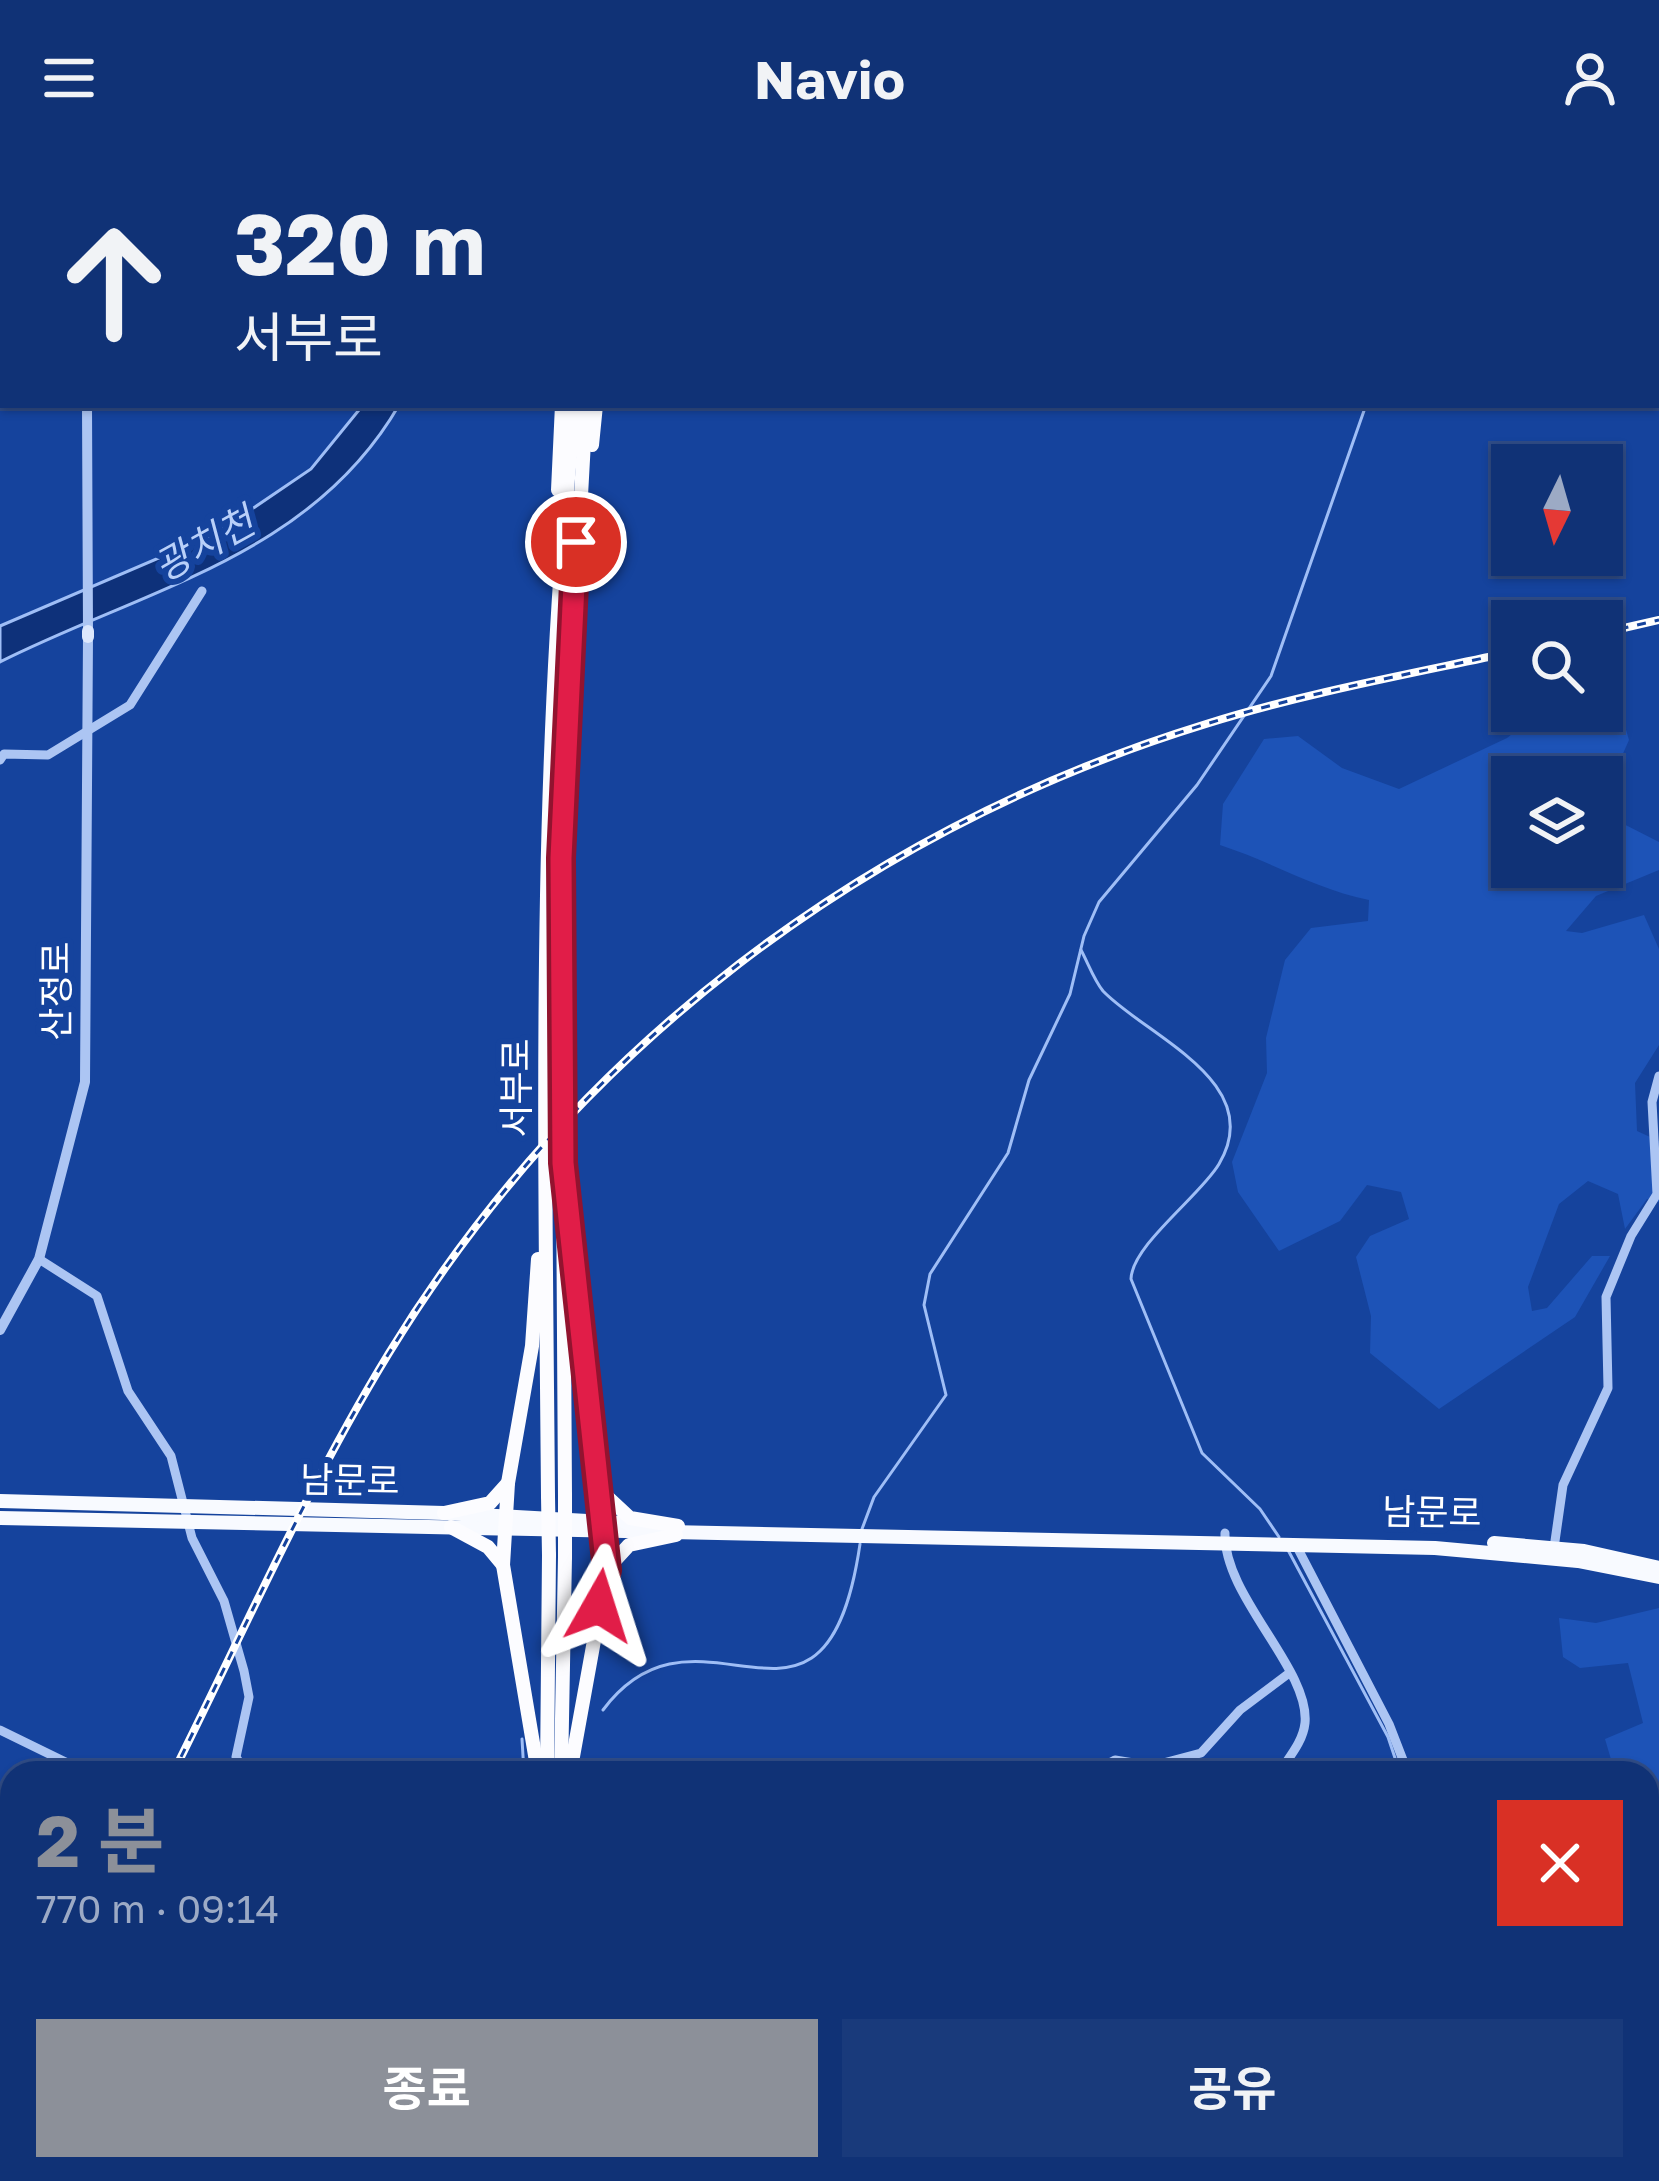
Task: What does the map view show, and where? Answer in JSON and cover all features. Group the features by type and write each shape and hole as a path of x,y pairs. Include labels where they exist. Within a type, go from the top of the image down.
{"highway":[{"path":"555,598 562,408"},
{"name":"서부로","path":"565,1761 557,1556 548,1496 545,1165 555,598 575,408"},
{"name":"서부로","path":"548,1761 557,1556 566,1495 561,858 572,587 586,408"},
{"path":"572,587 596,408"},
{"path":"563,1163 607,1570 567,1761"},
{"path":"536,1761 503,1565 508,1483 532,1346 545,1165"},
{"path":"447,1520 490,1503 508,1483"},
{"path":"600,1490 630,1518 677,1530"},
{"path":"447,1520 488,1547 503,1565"},
{"path":"607,1570 629,1545 677,1530"}],"main road":[{"name":"남문로","path":"0,1501 698,1532 1225,1539 1554,1552 1659,1573"},
{"name":"남문로","path":"0,1518 183,1512"}],"street":[{"name":"산정로","path":"0,1330 39,1259 86,1082 86,408"},
{"path":"0,760 4,754 48,755 88,734 139,695 202,591"},
{"path":"1554,1552 1563,1485 1608,1388 1606,1297 1631,1236 1657,1193 1652,1102 1659,1076"},
{"path":"39,1259 97,1296 128,1391 171,1456 183,1512 224,1601 244,1671 249,1697 238,1761"},
{"path":"1225,1539 1228,1563 1302,1700 1305,1725 1286,1761"},
{"path":"1286,1543 1389,1724 1403,1761"},
{"path":"1171,1761 1202,1753 1240,1710 1288,1674"},
{"path":"0,1730 63,1761"}],"shaded area":[{"path":"1623,720 1629,740 1622,756 1491,756 1491,888 1615,888 1596,896 1566,931 1582,933 1644,915 1659,949 1659,1045 1635,1083 1637,1131 1659,1141 1659,1202 1647,1199 1625,1229 1618,1194 1588,1181 1559,1204 1528,1287 1532,1311 1547,1308 1592,1256 1610,1256 1575,1317 1439,1409 1370,1353 1371,1316 1356,1257 1370,1236 1409,1219 1401,1192 1367,1185 1340,1221 1279,1251 1238,1192 1232,1162 1267,1073 1266,1038 1285,960 1311,928 1368,921 1369,900 1220,845 1223,804 1264,739 1298,736 1342,768 1399,789 1515,732 1623,732"},
{"path":"1623,824 1659,842 1659,870 1623,885"},
{"path":"1659,1608 1659,1761 1611,1761 1605,1739 1643,1723 1628,1663 1580,1668 1563,1657 1559,1618 1596,1623"}],"water":[{"name":"광치천","path":"361,408 397,408 363,456 320,499 273,533 221,563 0,662 0,626 215,534 311,469"}],"waterway":[{"path":"862,1529 874,1497 946,1395 924,1305 930,1274 1008,1153 1029,1080 1070,994 1084,936 1099,902 1197,785 1271,676 1365,408"},
{"path":"1081,950 1103,991 1196,1064 1228,1109 1230,1135 1219,1164 1143,1251 1131,1279 1202,1453 1260,1509 1279,1537"},
{"path":"603,1710 641,1675 680,1662 789,1667 819,1652 843,1614 860,1544"},
{"path":"1288,1550 1388,1737 1396,1761"},
{"path":"522,1739 523,1761"}],"railway":[{"path":"1623,628 1659,620"},
{"path":"179,1761 330,1455 389,1353 463,1243 547,1141 639,1048 739,964 846,889 960,824 1080,769 1206,724 1491,656"}],"route":[{"path":"576,542 561,858 563,1163 607,1570 599,1606"}]}
